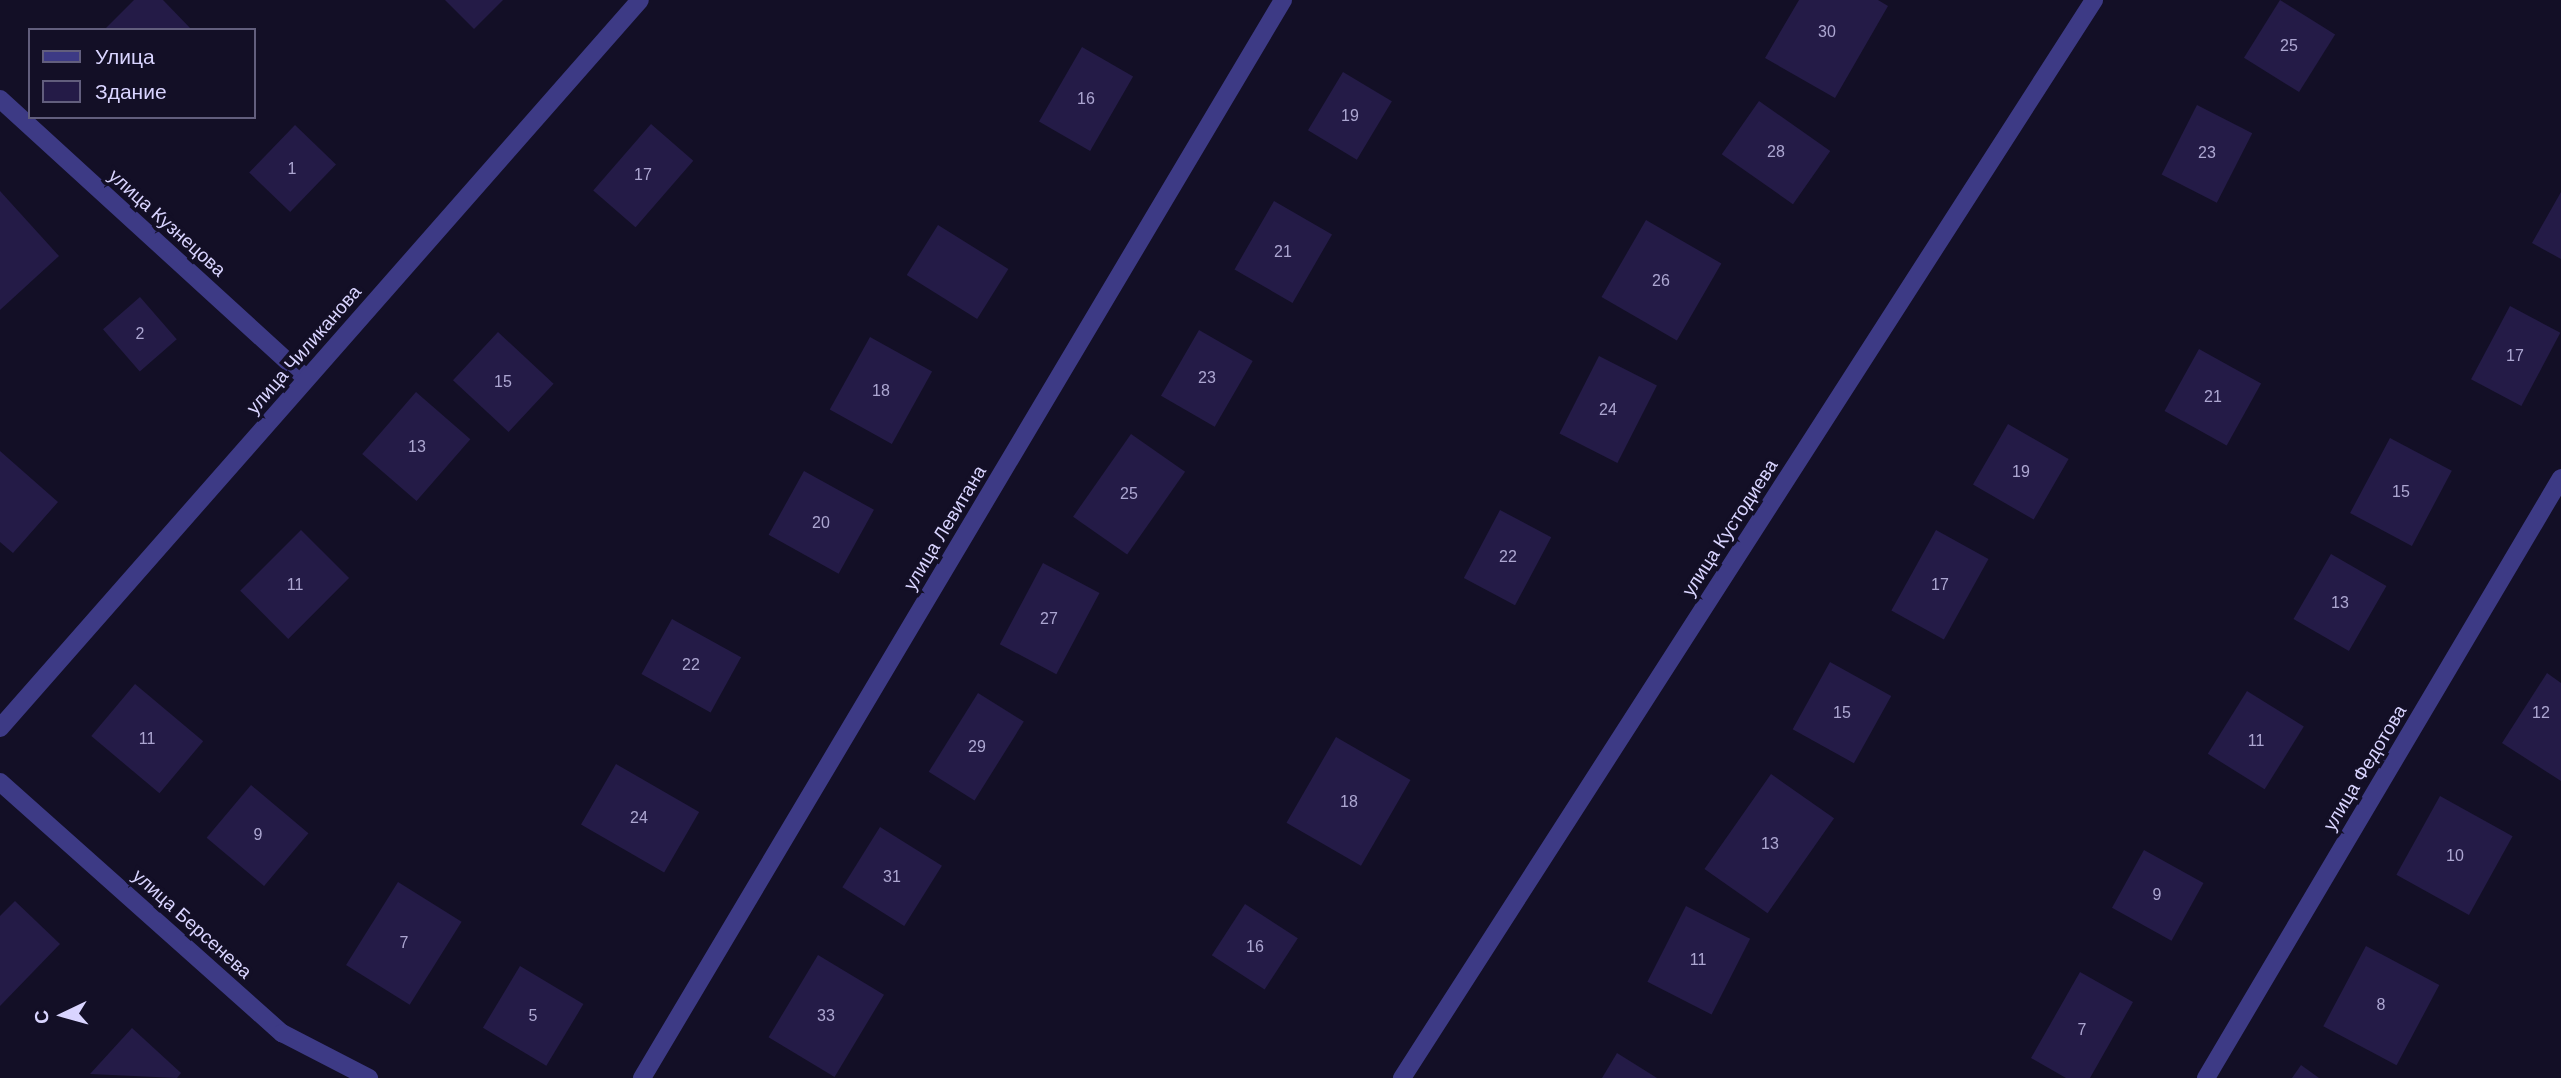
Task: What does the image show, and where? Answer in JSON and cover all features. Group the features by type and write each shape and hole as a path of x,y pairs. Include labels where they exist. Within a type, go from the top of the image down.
{"street":[{"name":"улица Чиликанова","path":"0,728 640,0"},
{"name":"улица Левитана","path":"642,1078 1283,0"},
{"name":"улица Кустодиева","path":"1402,1078 2094,0"},
{"name":"улица Кузнецова","path":"0,99 306,378"},
{"name":"улица Федотова","path":"2206,1078 2561,478"},
{"name":"улица Берсенева","path":"0,782 282,1033 369,1078"}],"building":[{"path":"134,0 163,0 190,28 106,28"},
{"path":"445,0 503,0 474,29"},
{"path":"1799,0 1878,0 1888,6 1835,98 1765,58"},
{"path":"2280,0 2335,34 2299,92 2244,58"},
{"path":"1082,47 1133,76 1090,151 1039,121"},
{"path":"1343,72 1392,101 1357,160 1308,130"},
{"path":"1759,101 1830,151 1793,204 1722,154"},
{"path":"2197,105 2252,133 2217,203 2162,174"},
{"path":"651,124 693,161 636,227 593,190"},
{"path":"295,125 336,165 290,212 249,172"},
{"path":"0,191 59,256 0,310"},
{"path":"2561,192 2561,259 2532,243"},
{"path":"1274,201 1332,234 1293,303 1234,269"},
{"path":"1646,220 1721,264 1677,341 1602,297"},
{"path":"938,225 1008,269 977,319 907,275"},
{"path":"140,297 177,339 140,371 103,329"},
{"path":"2510,306 2560,333 2521,406 2471,379"},
{"path":"1199,330 1253,361 1215,427 1161,396"},
{"path":"498,332 554,384 509,432 453,380"},
{"path":"870,337 932,371 892,444 830,410"},
{"path":"2199,349 2261,383 2227,446 2165,411"},
{"path":"1599,356 1657,386 1617,463 1560,434"},
{"path":"416,392 470,439 417,501 362,454"},
{"path":"2008,424 2069,459 2034,520 1973,485"},
{"path":"1131,434 1185,472 1127,555 1073,517"},
{"path":"2390,438 2452,471 2412,546 2350,513"},
{"path":"0,451 58,502 13,553 0,542"},
{"path":"804,471 874,510 839,574 769,535"},
{"path":"1500,510 1551,537 1515,605 1464,578"},
{"path":"301,530 349,578 288,639 240,591"},
{"path":"1936,530 1988,559 1944,640 1891,610"},
{"path":"2331,554 2386,586 2349,651 2294,619"},
{"path":"1043,563 1100,593 1056,674 1000,644"},
{"path":"672,619 741,657 711,712 641,674"},
{"path":"1830,662 1891,696 1854,763 1793,729"},
{"path":"2547,673 2561,683 2561,781 2502,743"},
{"path":"135,684 203,741 159,793 91,736"},
{"path":"2247,691 2304,727 2265,789 2208,754"},
{"path":"978,693 1024,722 975,800 929,772"},
{"path":"1336,737 1410,780 1361,866 1286,823"},
{"path":"616,764 699,812 664,873 581,825"},
{"path":"1771,774 1834,818 1768,913 1704,869"},
{"path":"251,785 308,833 264,886 207,838"},
{"path":"2440,796 2513,836 2469,915 2396,875"},
{"path":"880,827 942,866 904,926 842,887"},
{"path":"2144,850 2203,883 2171,941 2112,908"},
{"path":"398,882 462,922 410,1005 346,965"},
{"path":"15,901 60,944 0,1006 0,916"},
{"path":"1245,904 1298,938 1265,989 1212,955"},
{"path":"1686,906 1750,939 1712,1014 1647,982"},
{"path":"2366,946 2439,985 2397,1065 2323,1026"},
{"path":"818,955 884,995 835,1077 769,1037"},
{"path":"520,966 583,1004 546,1066 483,1028"},
{"path":"2080,972 2133,1002 2090,1078 2066,1078 2031,1058"},
{"path":"132,1028 181,1073 177,1078 90,1074"},
{"path":"1617,1053 1657,1078 1602,1078"},
{"path":"2301,1065 2319,1078 2292,1078"}]}
